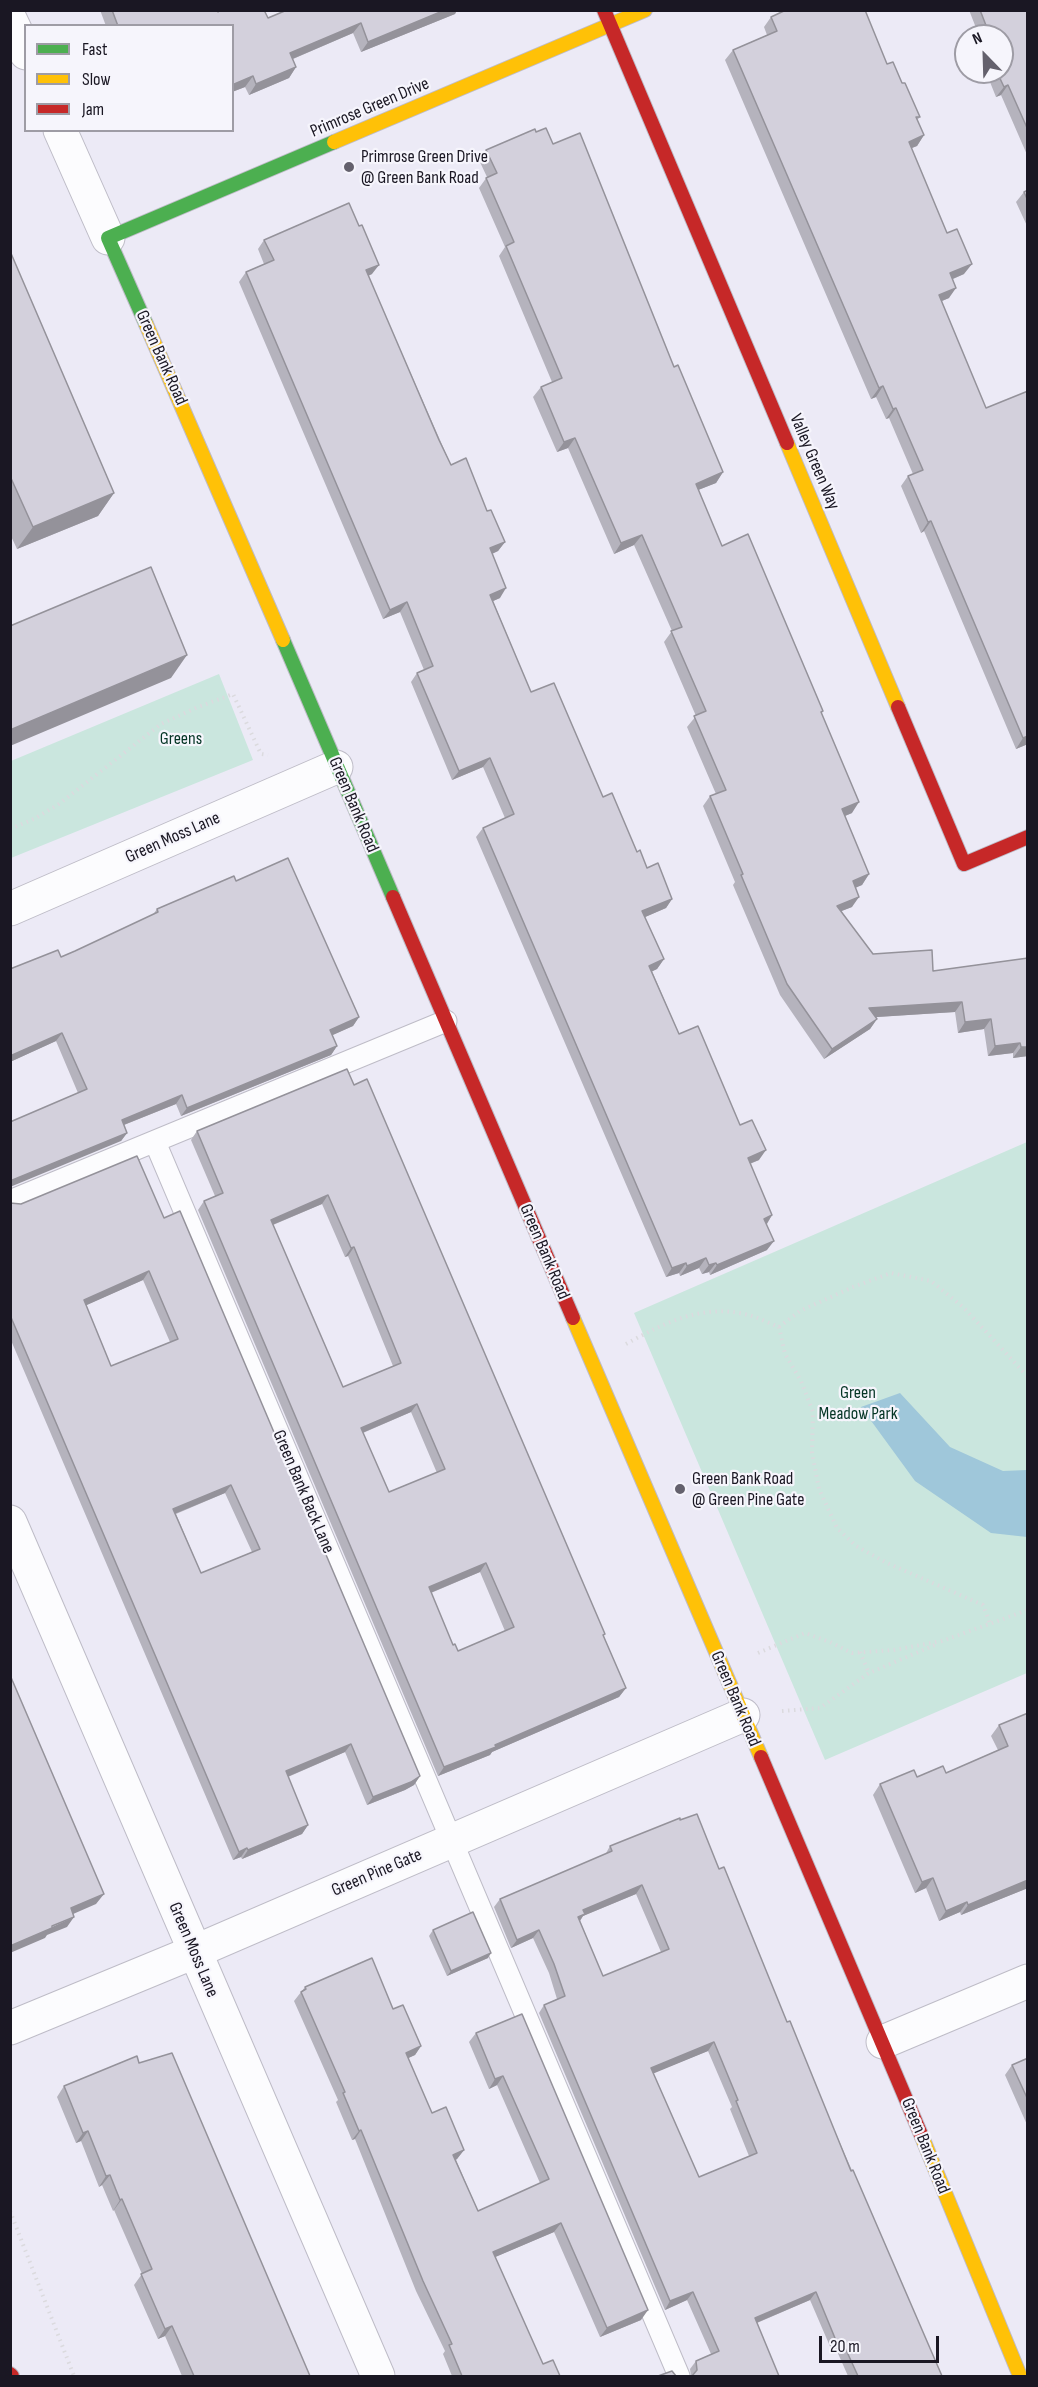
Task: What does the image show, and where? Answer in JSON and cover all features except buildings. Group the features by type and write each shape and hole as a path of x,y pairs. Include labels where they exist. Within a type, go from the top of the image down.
{"street":[{"name":"Valley Green Way","path":"604,10 964,864 1028,837"},
{"name":"Primrose Green Drive","path":"108,238 645,10"},
{"path":"10,19 24,49"},
{"name":"Green Bank Road","path":"61,132 220,492 591,1364 883,2042 1020,2376"},
{"name":"Green Moss Lane","path":"10,909 336,767"},
{"name":"Green Moss Lane","path":"10,1522 378,2376"},
{"name":"Green Pine Gate","path":"10,2028 452,1842 743,1715"},
{"path":"883,2042 1028,1981"}],"lane":[{"path":"10,1202 446,1021"},
{"name":"Green Bank Back Lane","path":"155,1142 679,2376"}],"path":[{"path":"10,829 34,819 59,804 161,724 233,694 261,754 272,756"},
{"path":"779,1327 800,1311 891,1273 931,1281 963,1307 1028,1377"},
{"path":"591,1364 659,1325 702,1311 744,1313 779,1327"},
{"path":"779,1327 785,1354 801,1382 813,1412 812,1453 819,1489 837,1528 856,1546 887,1563 983,1605 990,1624"},
{"path":"743,1715 820,1708 869,1673 942,1641 1028,1610"},
{"path":"722,1667 805,1633 852,1653 894,1650 942,1641"},
{"path":"860,1652 869,1673"},
{"path":"10,2211 74,2376"}],"green space":[{"name":"Greens","path":"219,674 253,760 11,858 11,761"},
{"name":"Green Meadow Park","path":"1027,1142 1027,1673 825,1760 634,1313"}],"water":[{"path":"900,1393 950,1447 1003,1471 1027,1470 1027,1537 991,1533 915,1481 861,1407"}],"traffic: fast":[{"path":"146,324 108,238 334,142"},
{"path":"283,640 393,897"}],"traffic: slow":[{"path":"334,142 645,10"},
{"path":"146,324 283,640"},
{"path":"787,443 898,707"},
{"path":"573,1318 761,1757"},
{"path":"922,2137 1020,2376"}],"traffic: jam":[{"path":"604,10 787,443"},
{"path":"898,707 964,864 1028,837"},
{"path":"393,897 573,1318"},
{"path":"761,1757 922,2137"}],"place":[{"name":"Primrose Green Drive @ Green Bank Road","path":"349,167"},
{"name":"Green Bank Road @ Green Pine Gate","path":"680,1489"}]}
